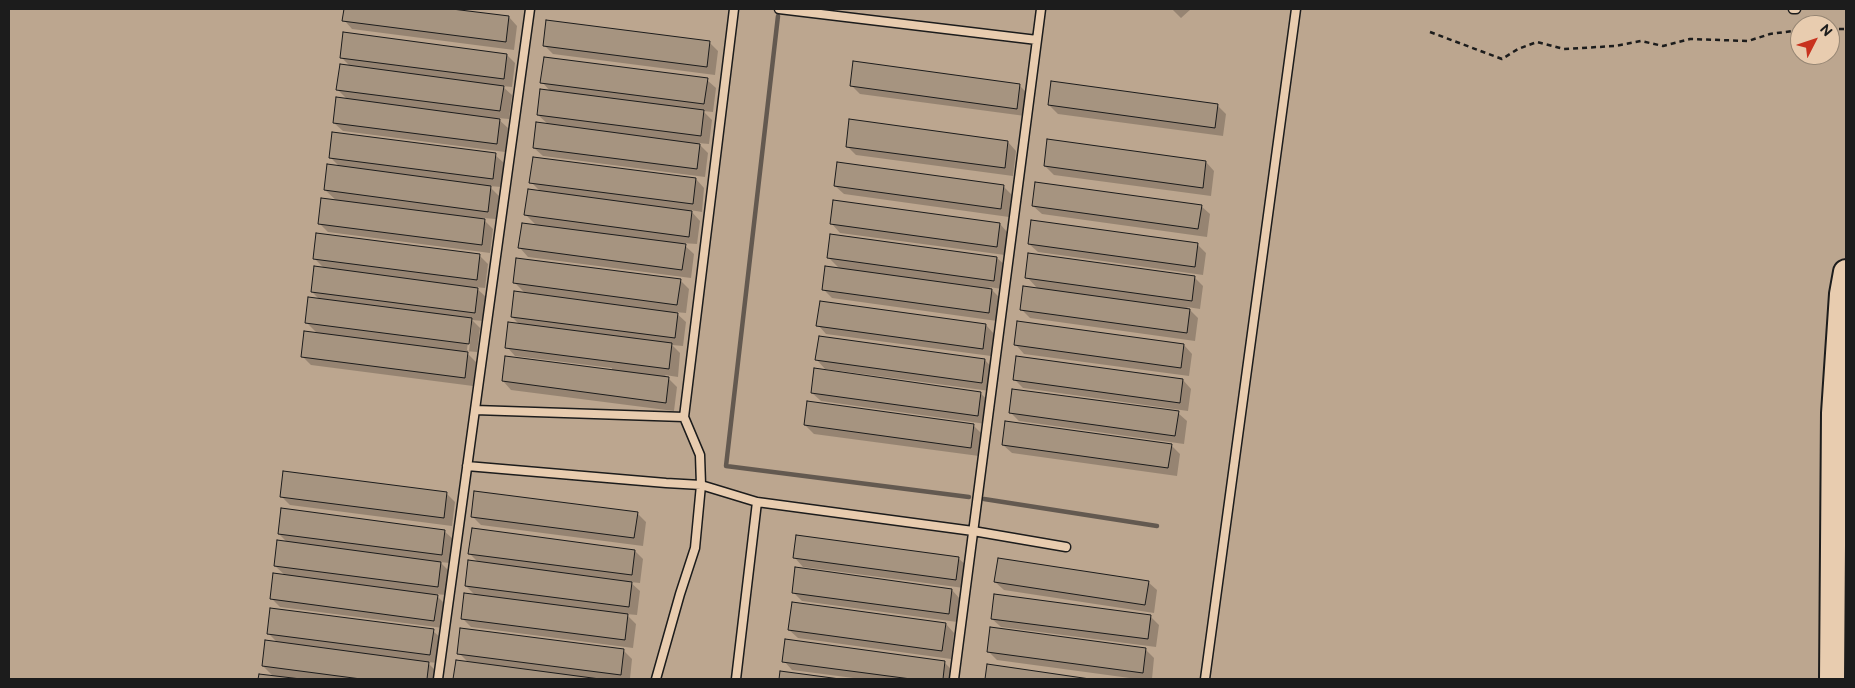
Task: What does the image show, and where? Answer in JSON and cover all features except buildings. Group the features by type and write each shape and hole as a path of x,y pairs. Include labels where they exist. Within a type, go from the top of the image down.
{"main road":[{"path":"1832,679 1834,413 1842,294 1846,272"}],"lane":[{"path":"438,679 530,9"},
{"path":"656,679 680,594 696,548 701,485 700,456 684,417 734,9"},
{"path":"779,9 1037,40"},
{"path":"954,679 1041,9"},
{"path":"1205,679 1296,9"},
{"path":"475,410 684,417"},
{"path":"467,466 666,484 701,485 758,502 972,531 1066,547"},
{"path":"736,679 758,502"}],"path":[{"path":"1430,32 1502,60 1518,49 1537,42 1564,50 1615,46 1641,41 1663,46 1690,39 1748,41 1770,34 1790,31"}],"shaded area":[{"path":"9,9 1846,9 1846,679 9,679"}],"waterway":[{"path":"778,16 726,466 969,497"},
{"path":"984,499 1157,526"}]}
